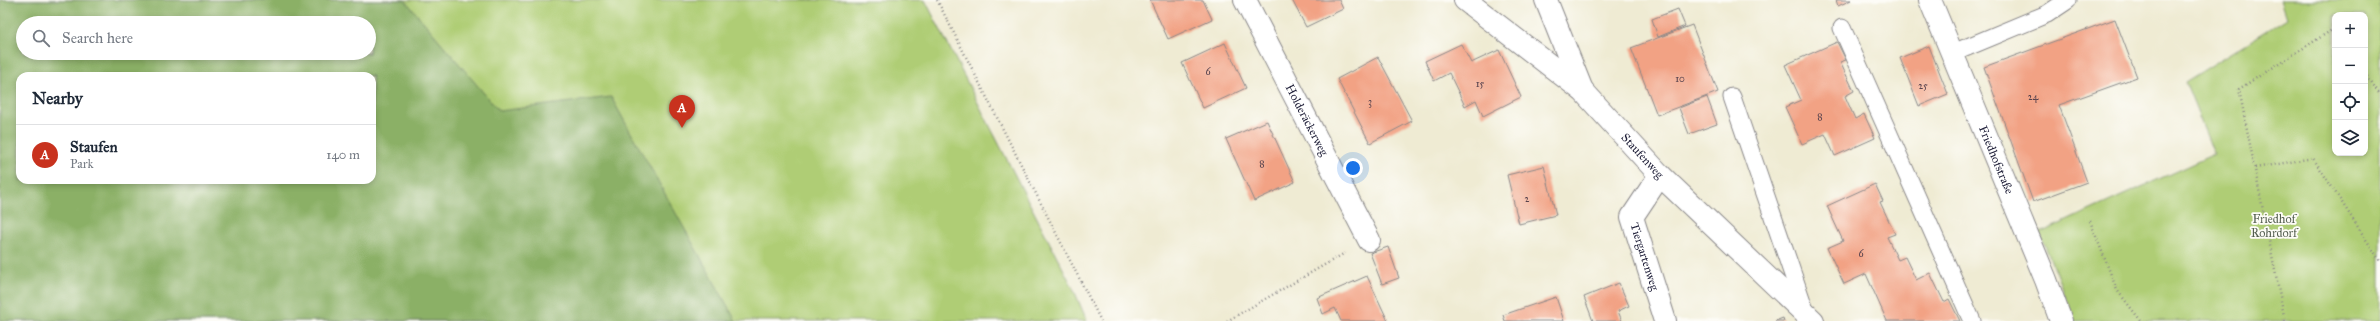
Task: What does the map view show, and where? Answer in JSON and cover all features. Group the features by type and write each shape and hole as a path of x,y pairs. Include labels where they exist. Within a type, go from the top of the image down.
{"street":[{"name":"Holderäckerweg","path":"1245,0 1369,240"},
{"name":"Staufenweg","path":"1465,0 1583,91 1660,175 1809,318"},
{"path":"1546,0 1583,91"},
{"name":"Friedhofstraße","path":"1930,0 1953,52 2061,321"},
{"name":"Tiergartenweg","path":"1660,175 1632,217 1665,321"}],"lane":[{"path":"1953,52 2047,14 2068,0"},
{"path":"1842,28 1972,321"},
{"path":"1732,98 1809,318"}],"path":[{"path":"937,0 1101,321"},
{"path":"2285,321 2239,89 2332,30"},
{"path":"2368,77 2380,95"},
{"path":"2255,168 2313,158 2380,261"},
{"path":"2090,221 2117,290 2141,321"},
{"path":"1227,321 1369,240"}],"green space":[{"path":"0,0 925,0 1073,288 1087,321 0,321"},
{"path":"0,0 405,0 499,111 611,97 736,321 0,321"},
{"name":"Friedhof Rohrdorf","path":"2281,0 2380,0 2380,321 2075,321 2040,233 2214,154 2185,82 2287,18"}],"building":[{"path":"1150,0 1203,0 1212,19 1168,39"},
{"path":"1292,0 1339,0 1343,9 1306,27"},
{"path":"1836,0 1851,0 1838,6"},
{"path":"1678,9 1685,26 1658,37 1652,19"},
{"path":"2115,19 2137,77 2059,105 2087,182 2033,202 1984,67"},
{"path":"1692,25 1718,92 1657,115 1631,48"},
{"path":"1837,42 1846,60 1840,62 1854,91 1845,96 1855,119 1864,114 1875,138 1835,156 1825,134 1802,144 1785,107 1801,100 1785,65"},
{"path":"1225,43 1246,88 1203,108 1182,63"},
{"path":"1461,44 1471,63 1499,50 1521,97 1483,116 1476,100 1465,106 1449,73 1434,81 1425,61"},
{"path":"1929,46 1948,94 1919,106 1900,58"},
{"path":"1378,57 1412,121 1370,143 1337,79"},
{"path":"1707,97 1717,124 1689,134 1679,108"},
{"path":"1267,121 1295,182 1254,201 1226,139"},
{"path":"1544,166 1556,215 1519,224 1507,175"},
{"path":"1875,184 1883,201 1880,202 1895,234 1887,237 1898,260 1905,257 1916,280 1930,273 1944,302 1949,299 1960,321 1887,321 1866,274 1844,284 1827,248 1843,241 1827,206"},
{"path":"1388,247 1399,278 1382,284 1370,253"},
{"path":"1367,276 1388,321 1341,321 1335,308 1323,314 1317,298"},
{"path":"1619,283 1629,306 1618,311 1622,321 1593,321 1584,297"},
{"path":"1556,297 1564,321 1505,321 1503,315"},
{"path":"1783,318 1784,321 1775,321"}],"place":[{"name":"Staufen","path":"682,128"}]}
